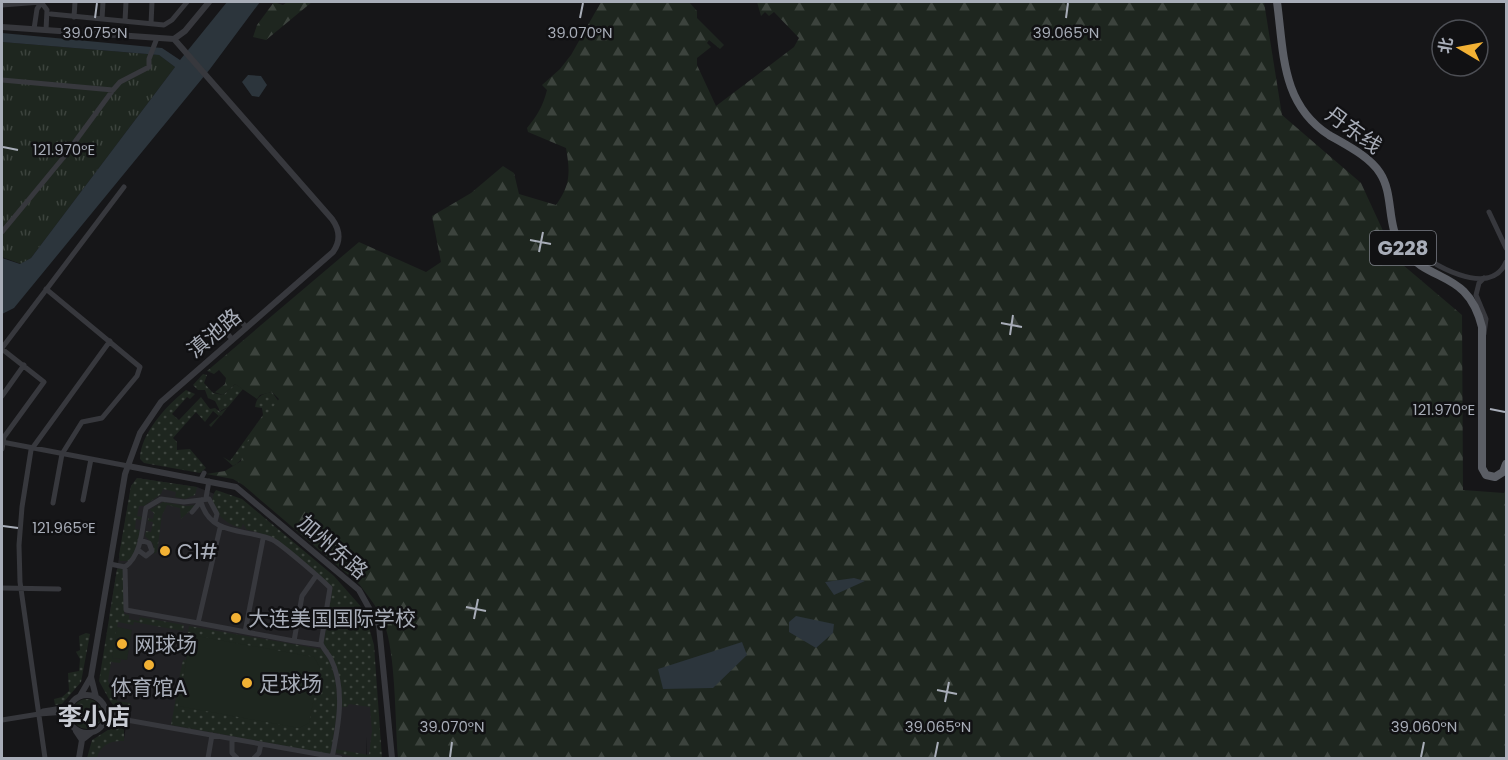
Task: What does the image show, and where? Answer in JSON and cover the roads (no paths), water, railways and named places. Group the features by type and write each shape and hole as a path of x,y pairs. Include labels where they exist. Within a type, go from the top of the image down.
{"highway":[{"name":"丹东线","path":"1277,2 1287,70 1296,102 1312,123 1362,155 1380,172 1394,232 1404,250 1418,263 1443,275 1461,288 1480,317 1482,468 1486,476 1495,477 1503,472 1506,464"}],"street":[{"path":"5,4 41,2"},
{"path":"34,29 37,9 41,2"},
{"path":"41,2 47,10 46,30"},
{"path":"74,17 75,2"},
{"path":"102,19 103,2"},
{"path":"125,21 126,2"},
{"path":"151,24 152,2"},
{"path":"51,14 164,25 187,2"},
{"path":"2,27 174,39 185,31 210,2"},
{"path":"2,232 63,158 120,82 149,67 149,59 157,38"},
{"name":"滇池路","path":"91,677 128,466 140,433 161,402 333,252 339,235 332,219 174,39"},
{"path":"2,80 113,90"},
{"path":"124,187 2,349 44,382 4,436 2,445 32,448 128,466"},
{"path":"1489,212 1506,248"},
{"path":"1404,250 1410,246 1425,258 1459,275 1484,278"},
{"path":"1482,339 1486,319 1476,295 1479,283 1484,278 1500,272 1506,262"},
{"path":"46,289 140,367 139,372 100,420 82,422 62,454 53,502"},
{"path":"239,319 246,327"},
{"path":"225,331 232,339"},
{"path":"45,759 22,587 19,537 32,448 110,340"},
{"path":"2,396 24,366"},
{"path":"83,500 91,459"},
{"name":"加州东路","path":"128,466 209,481 242,490 354,584 370,606 379,626 392,759"},
{"path":"201,480 204,473"},
{"path":"192,512 203,499 209,481"},
{"path":"110,564 125,567 132,562 138,550 146,508 161,499 184,502 203,499 212,501 217,514 215,522"},
{"path":"203,499 208,517 220,528 257,534 263,539 273,540 328,586 330,591 321,645"},
{"path":"198,623 220,528"},
{"path":"245,632 263,539"},
{"path":"138,550 146,556 152,550 149,543 140,540"},
{"path":"125,567 126,610 321,645 331,658 338,693 339,721 332,758"},
{"path":"294,641 302,596 316,576"},
{"path":"2,588 59,589"},
{"path":"2,720 68,710 80,696 91,677"},
{"path":"91,677 97,697 105,707 121,718 340,759"},
{"path":"80,696 97,697"},
{"path":"103,725 105,707"},
{"path":"68,710 70,725 82,740"},
{"path":"79,759 82,740 103,725 121,718"},
{"path":"75,730 91,733"},
{"path":"208,759 212,735"},
{"path":"232,739 232,753 237,759"},
{"path":"254,759 261,744"}],"place":[{"name":"C1#","path":"165,551"},
{"name":"大连美国国际学校","path":"236,618"},
{"name":"网球场","path":"122,644"},
{"name":"体育馆A","path":"149,665"},
{"name":"足球场","path":"247,683"}],"district":[{"name":"李小店","path":"94,716"}]}
